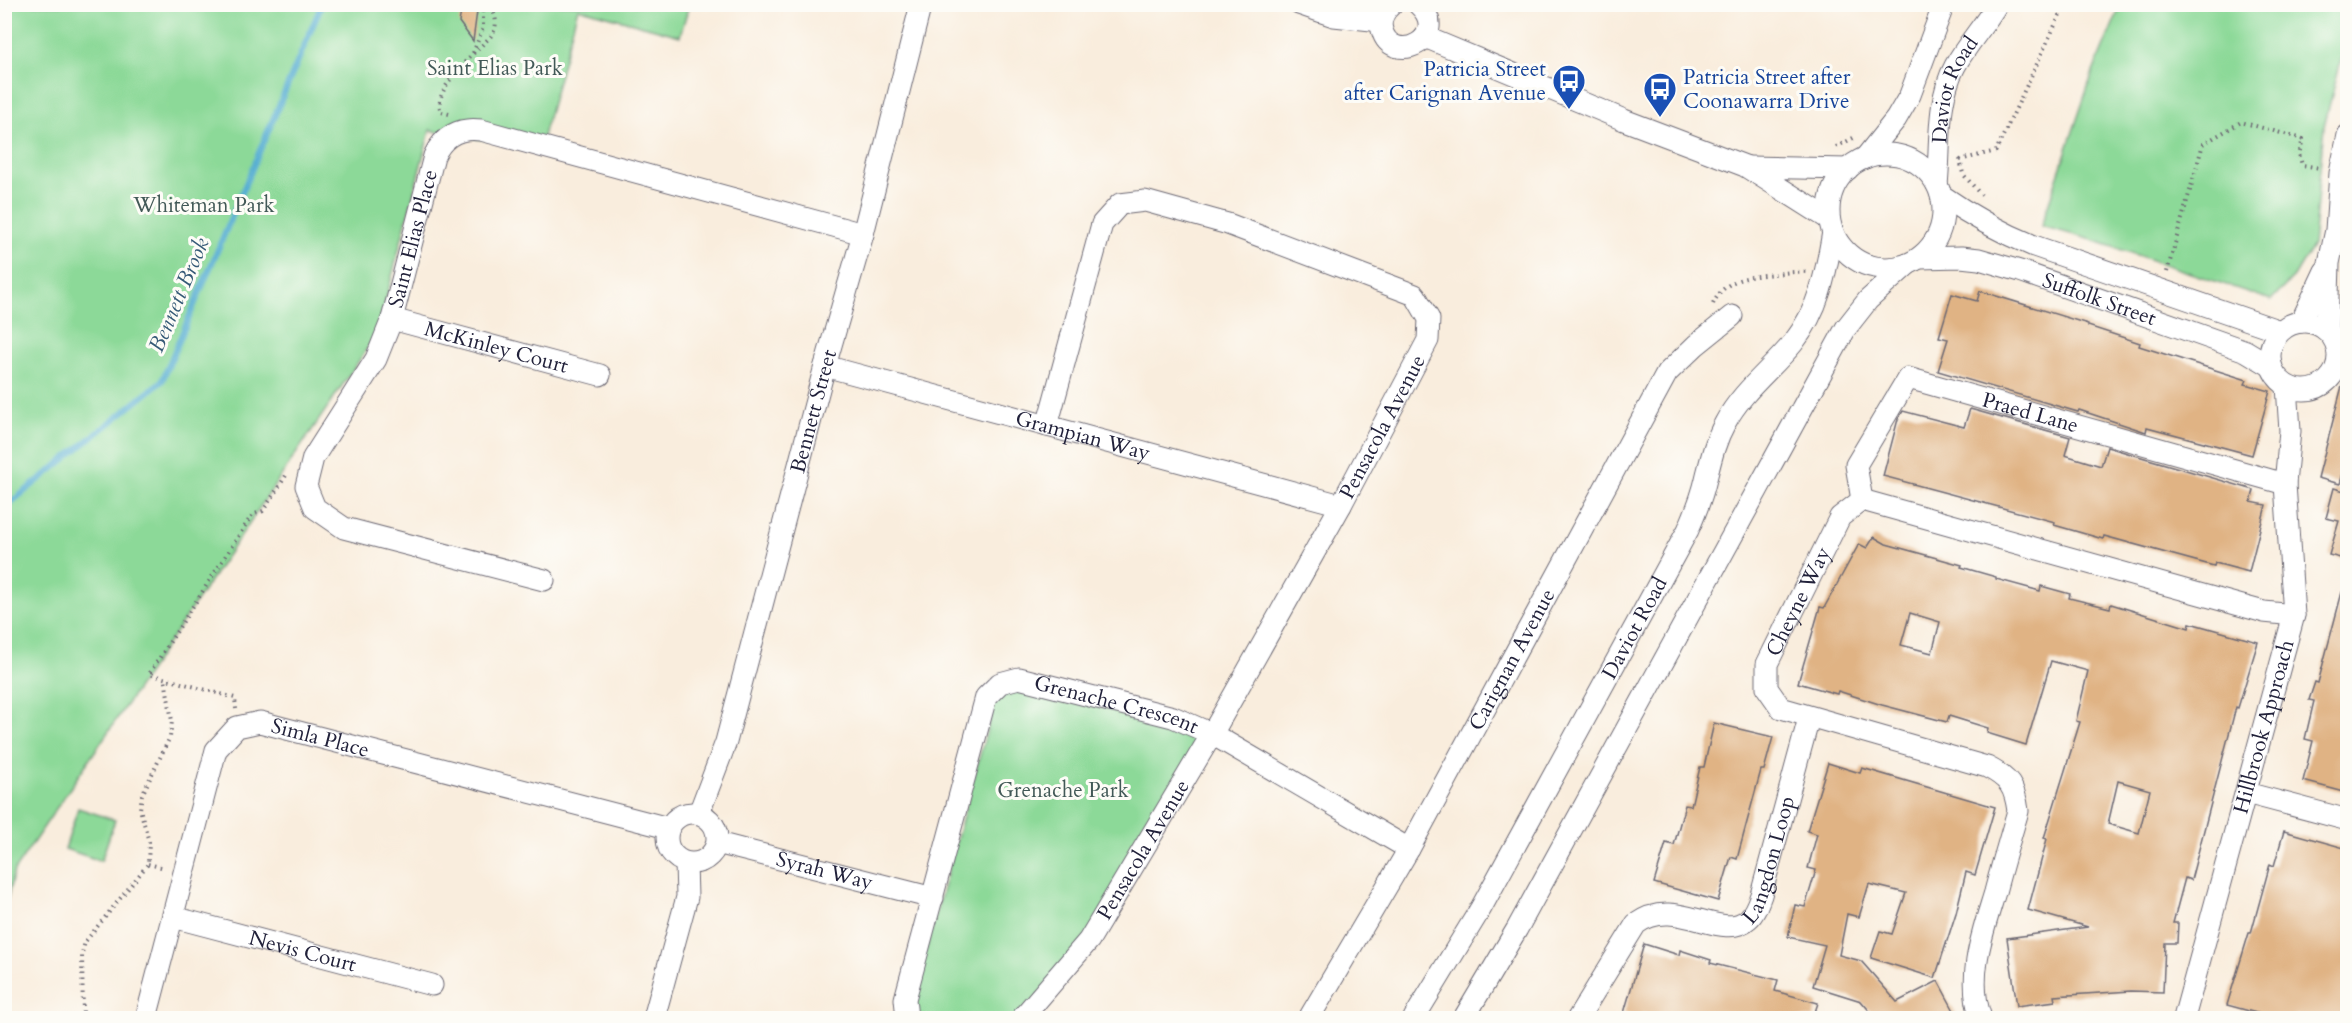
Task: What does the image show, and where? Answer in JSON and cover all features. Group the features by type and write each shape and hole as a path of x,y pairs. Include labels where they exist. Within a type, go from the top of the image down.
{"street":[{"name":"Bennett Street","path":"699,813 726,742 825,366 863,234 921,4"},
{"path":"1299,4 1334,16 1387,13 1382,30 1386,39 1401,48 1419,44 1429,29 1429,20 1425,11 1418,4"},
{"name":"Daviot Road","path":"1856,163 1896,119 1910,95 1944,4"},
{"name":"Daviot Road","path":"1939,190 1943,106 1948,85 1954,68 1997,4"},
{"path":"1425,37 1624,120 1745,166 1831,226"},
{"name":"Saint Elias Place","path":"544,580 344,528 315,508 306,486 313,458 376,359 392,319 434,156 440,144 450,135 471,129 863,234"},
{"path":"2301,322 2342,232 2340,173 2348,135"},
{"path":"1745,166 1856,163 1878,154 1893,154 1919,164 1929,173 1939,190 1944,215 1934,243 1914,261 1888,268 1868,265 1846,252 1831,226 1829,205 1832,192 1839,179 1856,163"},
{"name":"Suffolk Street","path":"1939,190 1970,216 2034,246 2280,331"},
{"name":"Pensacola Avenue","path":"1023,1018 1089,940 1212,734 1341,505 1428,340 1429,319 1415,295 1228,224 1145,201 1120,204 1102,224 1047,426"},
{"name":"Daviot Road","path":"1414,1018 1481,908 1688,530 1725,422 1749,389 1791,345 1812,314 1825,277 1831,226"},
{"name":"Suffolk Street","path":"1914,261 1961,257 1979,259 2020,271 2246,351 2271,366"},
{"name":"Daviot Road","path":"1464,1018 1517,929 1846,328 1868,300 1914,261"},
{"path":"2319,387 2332,377 2339,355 2329,262"},
{"name":"Carignan Avenue","path":"1309,1018 1409,849 1668,373 1696,345 1732,316"},
{"name":"McKinley Court","path":"392,319 600,375"},
{"path":"2337,341 2310,322 2290,325 2280,331 2270,348 2271,366 2280,381 2287,386 2305,391 2319,387 2348,387"},
{"name":"Grampian Way","path":"825,366 1341,505"},
{"name":"Praed Lane","path":"1862,500 1856,465 1908,378 2285,484"},
{"name":"Hillbrook Approach","path":"2184,1018 2294,615 2285,484 2290,431 2287,386"},
{"name":"Hillbrook Approach","path":"2290,431 2319,387"},
{"path":"1862,500 2253,609 2294,615"},
{"name":"Cheyne Way","path":"1862,500 1840,517 1767,663 1767,688 1781,708 1809,718 1987,767 1999,773 2016,794 2018,811 1980,944 1975,973 1976,1004 1981,1018"},
{"name":"Grenache Crescent","path":"907,1018 905,999 986,697 1000,683 1019,678 1173,717 1212,734 1409,849"},
{"name":"Langdon Loop","path":"1578,1018 1636,924 1647,916 1663,913 1690,917 1727,927 1749,919 1761,895 1809,718"},
{"name":"Simla Place","path":"237,727 260,722 668,828"},
{"path":"146,1018 216,750 237,727"},
{"path":"2246,793 2348,820"},
{"path":"690,812 699,813 714,825 717,843 713,852 706,859 697,863 686,863 672,854 667,846 668,828 681,815 690,812"},
{"name":"Syrah Way","path":"717,843 933,898"},
{"path":"654,1018 687,897 686,863"},
{"name":"Nevis Court","path":"173,917 432,985"}],"path":[{"path":"468,61 483,28 483,4"},
{"path":"440,108 445,86 496,28 496,18 489,4"},
{"path":"1960,160 1996,151 2065,4"},
{"path":"2166,275 2203,144 2241,122 2303,139 2299,154 2302,165 2326,169"},
{"path":"237,727 236,698 149,674 252,515 263,510 297,460 313,458"},
{"path":"83,1018 82,954 85,942 148,864 149,842 140,809 142,795 170,737 172,721 165,679"}],"green space":[{"name":"Whiteman Park","path":"5,5 689,5 680,36 578,8 540,147 450,135 430,130 377,334 14,871 5,908"},
{"path":"2121,5 2347,5 2347,37 2324,126 2313,245 2294,277 2271,300 2089,239 2041,226 2093,72"},
{"name":"Grenache Park","path":"1000,683 1212,734 1089,940 1022,1018 907,1018"},
{"path":"78,808 115,820 101,861 65,849"}],"building":[{"path":"466,4 478,4 473,41 459,22"},
{"path":"1980,291 2088,324 2088,326 2140,343 2139,346 2247,380 2245,384 2270,391 2252,455 2147,427 2146,432 2079,410 2078,412 1938,371 1948,339 1939,337 1952,294 1977,301"},
{"path":"2342,386 2348,386 2348,455 2340,484 2318,478"},
{"path":"1970,409 2070,437 2065,455 2101,466 2107,447 2254,490 2251,502 2266,505 2249,572 2215,563 2214,566 2104,536 2103,539 2054,525 2055,522 1883,476 1898,419 1903,411 1964,427"},
{"path":"2334,488 2348,492 2348,560 2329,555 2339,521 2326,518"},
{"path":"1874,537 1886,544 1962,565 1961,567 1996,577 1996,579 2040,591 2041,586 2070,594 2069,598 2110,608 2111,604 2189,628 2190,623 2258,642 2238,708 2236,707 2191,880 2185,878 2173,923 2178,923 2177,943 2165,943 2163,992 2131,991 2054,996 2055,1001 2017,1006 2007,938 2088,927 2028,910 2047,839 2044,838 2080,722 2076,721 2088,671 2051,661 2026,745 1987,733 1988,728 1949,716 1947,722 1838,691 1837,694 1798,683 1820,607 1824,608 1859,544 1867,548","holes":["1910,613 1940,622 1932,653 1901,645","2118,781 2150,790 2139,833 2108,824"]},
{"path":"2342,592 2348,593 2348,793 2303,781 2313,741 2305,739 2314,701 2309,700 2315,682 2318,683"},
{"path":"1714,723 1773,737 1764,770 1761,770 1737,859 1731,857 1718,901 1654,883 1666,843 1674,845 1685,805 1691,806 1700,767 1704,767"},
{"path":"1828,763 1860,773 1862,768 1995,807 1975,875 1966,872 1956,913 1935,978 1871,958 1880,931 1892,934 1906,893 1869,884 1859,917 1847,914 1839,955 1861,961 1897,1002 1938,981 1958,1018 1866,1018 1873,1015 1861,1001 1813,986 1825,945 1788,937 1795,905 1805,907 1816,870 1808,868 1817,834 1807,831"},
{"path":"2284,831 2348,849 2348,1018 2310,1018 2295,1015 2294,1018 2275,1018 2227,1005 2249,933 2251,933 2270,864 2274,866"},
{"path":"1644,944 1679,955 1680,950 1711,960 1710,963 1778,980 1775,991 1818,1003 1813,1018 1661,1018 1642,1013 1640,1018 1624,1013"}],"waterway":[{"name":"Bennett Brook","path":"4,508 162,381 322,4"}],"place":[{"name":"Patricia Street after Carignan Avenue","path":"1569,110"},
{"name":"Patricia Street after Coonawarra Drive","path":"1660,118"}],"park label":[{"name":"Saint Elias Park","path":"495,68"}]}
